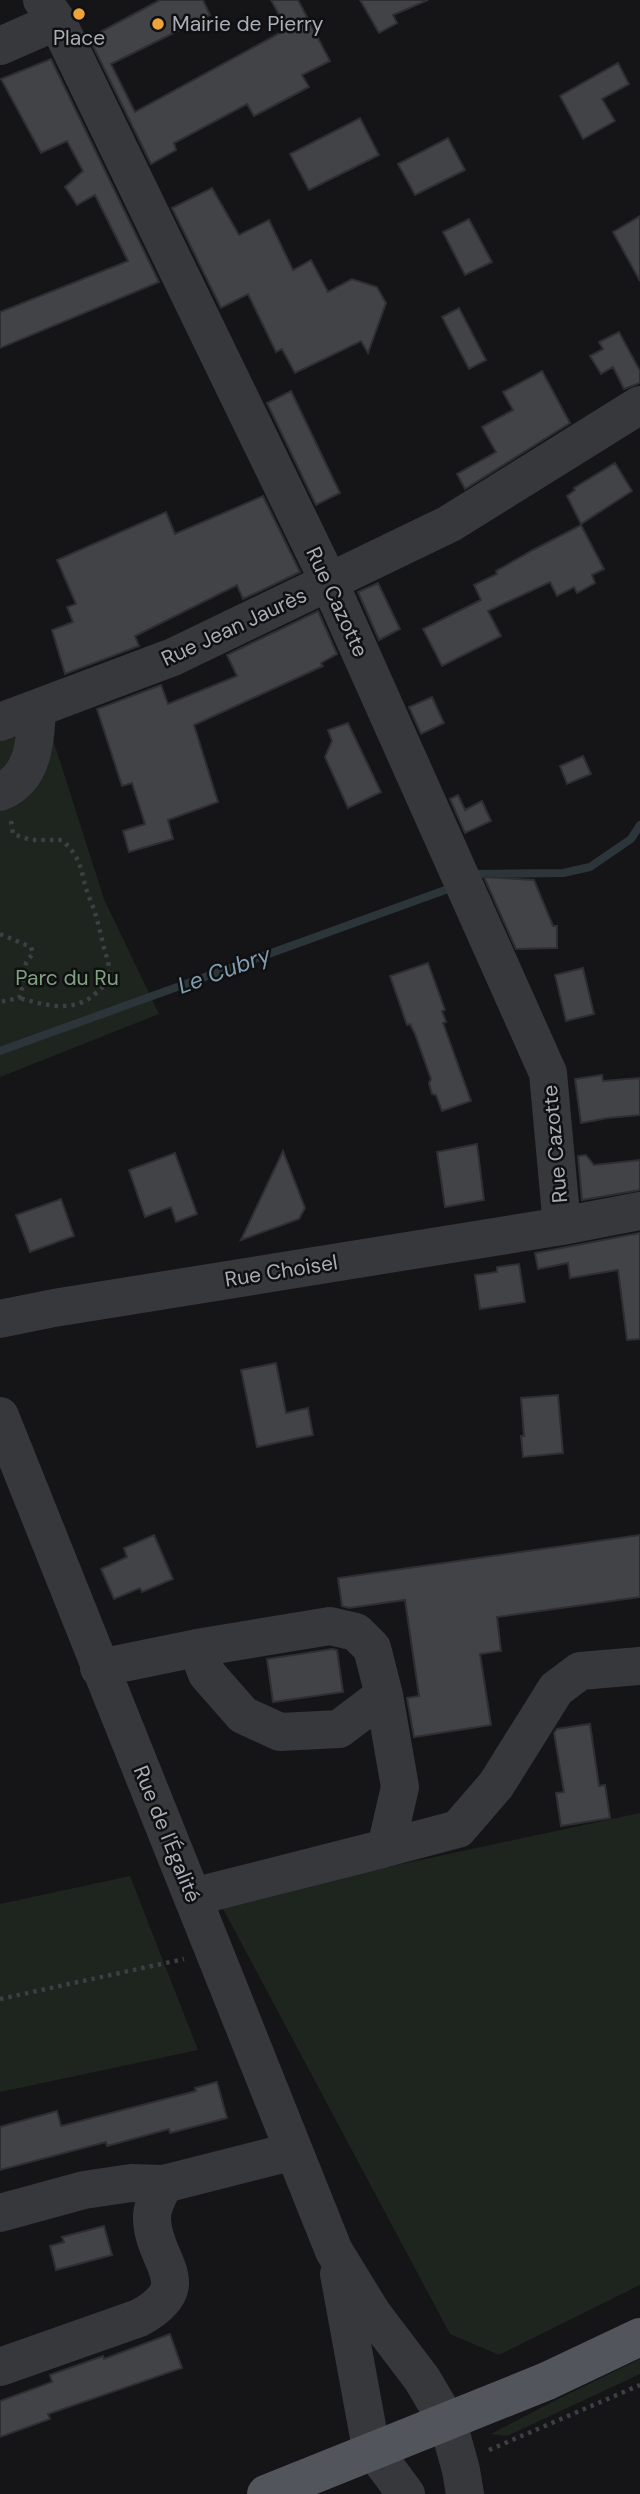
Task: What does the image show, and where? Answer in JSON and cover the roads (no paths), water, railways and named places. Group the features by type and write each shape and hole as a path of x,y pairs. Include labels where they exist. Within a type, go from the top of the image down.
{"main road":[{"path":"266,2494 448,2423 547,2381 640,2337"}],"street":[{"path":"0,46 50,11"},
{"name":"Rue Cazotte","path":"50,11 329,582 548,1073 562,1226"},
{"name":"Rue Jean Jaurès","path":"0,722 173,657 449,524 640,405"},
{"path":"4,802 10,788 24,775 31,758 37,709"},
{"name":"Rue Choisel","path":"0,1319 640,1211"},
{"name":"Rue de l'Égalité","path":"0,1416 334,2251 372,2313 422,2379 448,2423 461,2477"},
{"path":"99,1668 197,1648 330,1626 356,1632 372,1648 384,1695 400,1787 386,1848"},
{"path":"197,1648 207,1674 243,1715 280,1732 339,1729 384,1695"},
{"path":"193,1897 458,1829 496,1785 556,1689 580,1671 640,1666"},
{"path":"0,2213 85,2190 131,2183 164,2183 294,2151"},
{"path":"0,2367 139,2318 158,2308 166,2297 170,2284 168,2269 153,2232 152,2217 164,2183"},
{"name":"Rue de l'Égalité","path":"334,2251 369,2437 374,2451"},
{"path":"374,2451 406,2494"}],"waterway":[{"name":"Le Cubry","path":"475,874 563,873 590,867 631,839 640,825"},
{"name":"Le Cubry","path":"0,1051 448,889"}],"place":[{"name":"Place","path":"79,14"},
{"name":"Mairie de Pierry","path":"158,24"}],"park label":[{"name":"Parc du Ru","path":"67,978"}]}
